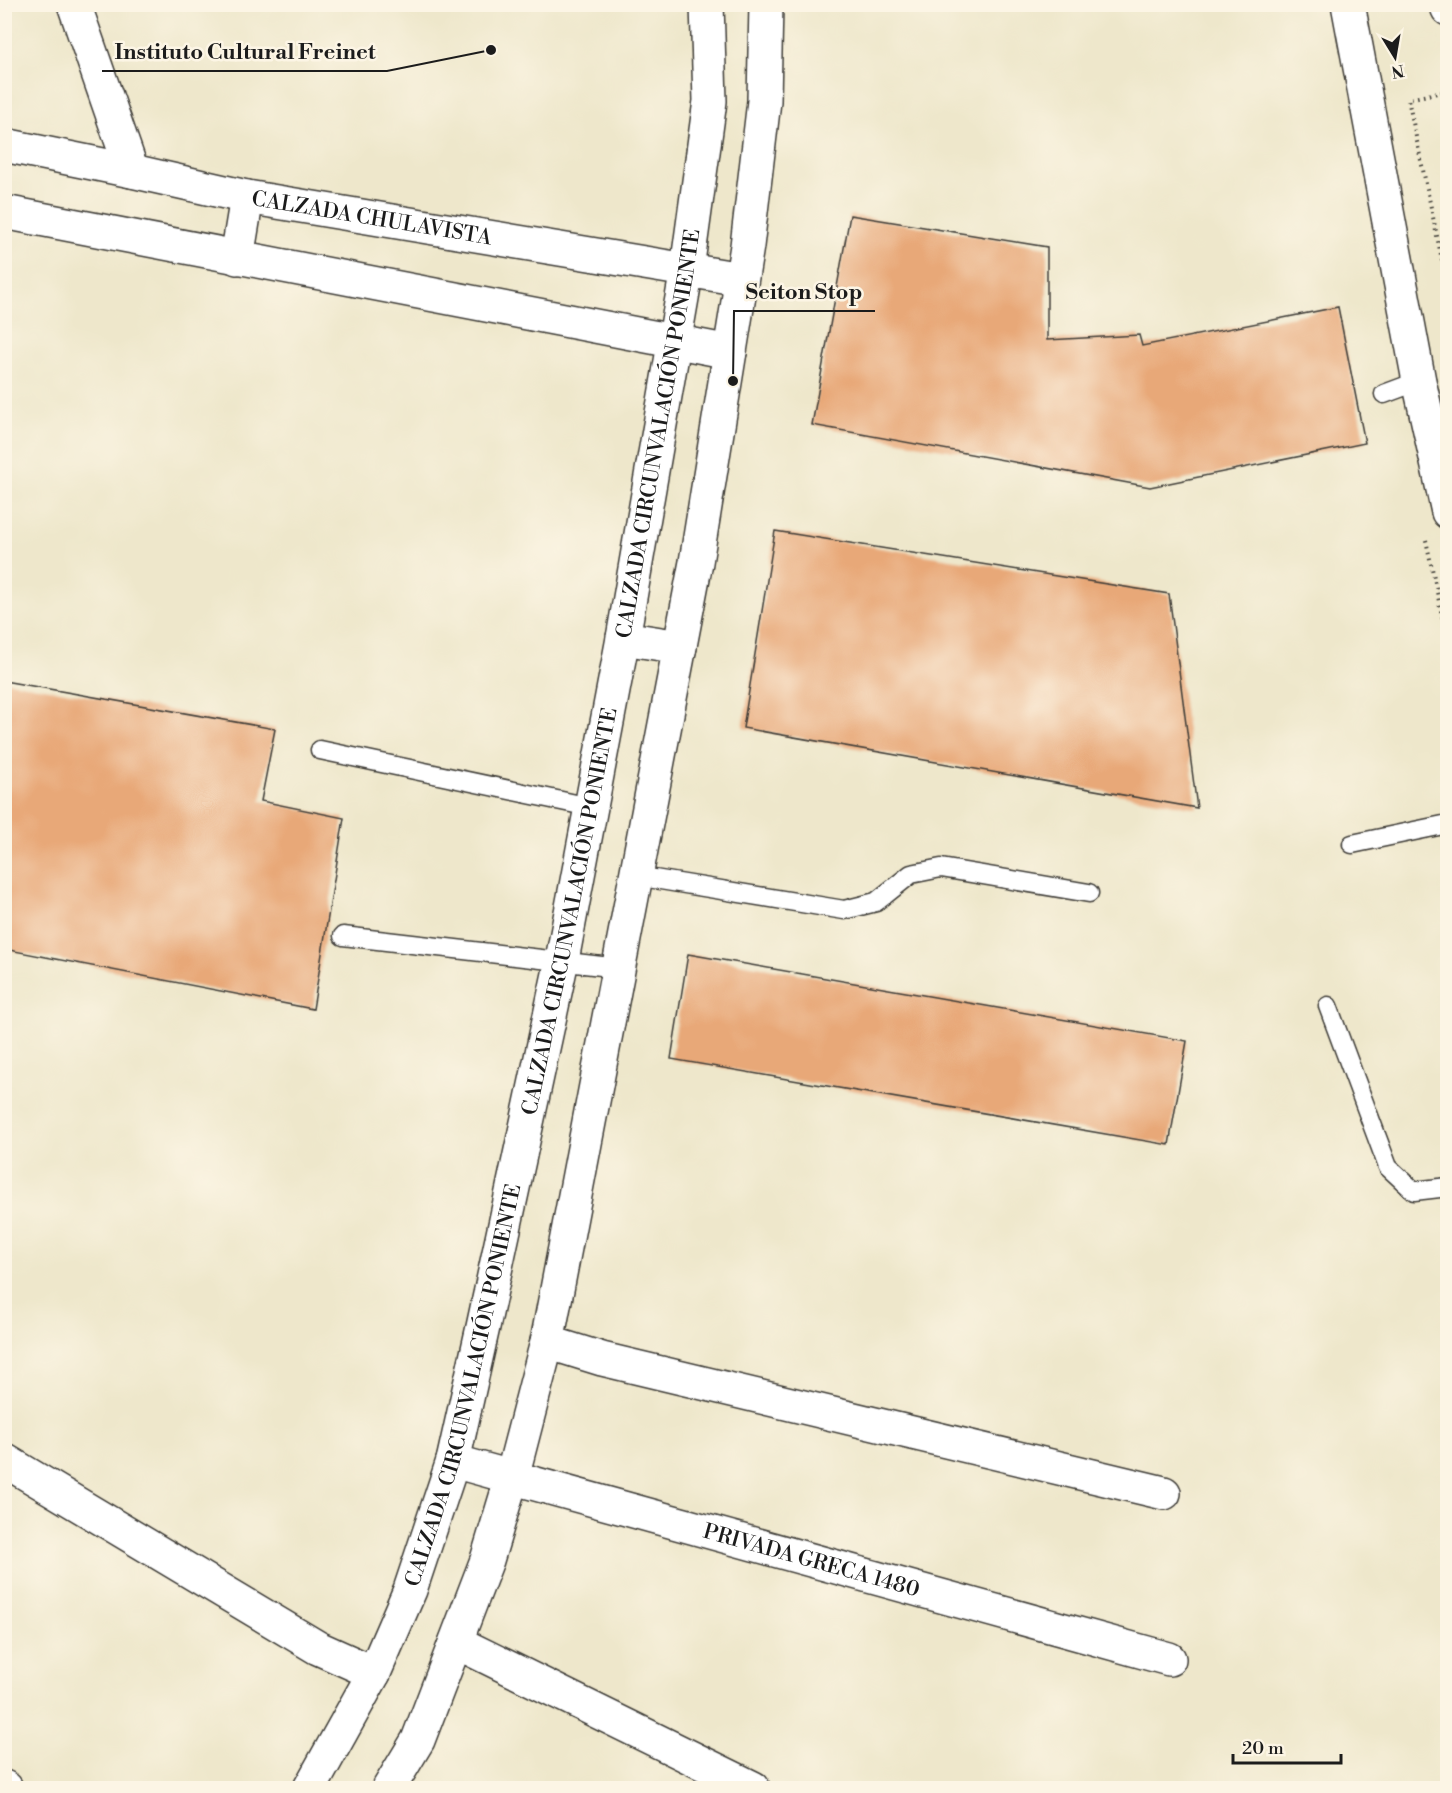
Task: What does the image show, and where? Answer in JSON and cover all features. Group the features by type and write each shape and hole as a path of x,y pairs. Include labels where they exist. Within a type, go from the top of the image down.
{"main road":[{"path":"74,4 132,171"},
{"name":"CALZADA CIRCUNVALACIÓN PONIENTE","path":"310,1788 374,1673 410,1590 453,1461 562,960 623,638 687,269 710,101 707,4"},
{"path":"389,1788 418,1740 487,1560 512,1477 547,1342 696,562 741,279 764,101 766,4"},
{"path":"1348,4 1419,381 1448,512"},
{"path":"1446,4 1448,9"},
{"name":"CALZADA CHULAVISTA","path":"4,145 248,196 741,279"},
{"path":"237,258 248,196"},
{"path":"4,212 730,352"},
{"path":"623,638 680,648"},
{"path":"547,1342 602,1359 1164,1493"},
{"path":"4,1460 318,1648 374,1673"},
{"name":"PRIVADA GRECA 1480","path":"453,1461 1169,1659"},
{"path":"456,1642 753,1788"}],"lane":[{"path":"1384,394 1419,381"},
{"path":"320,750 590,807"},
{"path":"1352,844 1448,824"},
{"path":"636,876 844,910 876,902 911,874 941,868 1089,892"},
{"path":"343,936 619,968"},
{"path":"1329,1006 1388,1167 1413,1191 1448,1187"}],"path":[{"path":"1448,92 1408,99 1448,288"}],"building":[{"path":"850,215 1047,247 1047,340 1139,335 1142,346 1338,307 1365,443 1150,487 812,425"},
{"path":"775,531 1169,594 1197,808 743,728"},
{"path":"4,681 275,729 261,801 344,818 313,1009 4,949"},
{"path":"688,954 1187,1041 1169,1145 671,1059"}],"place":[{"name":"Instituto Cultural Freinet","path":"491,50"},
{"name":"Seiton Stop","path":"733,381"}]}
